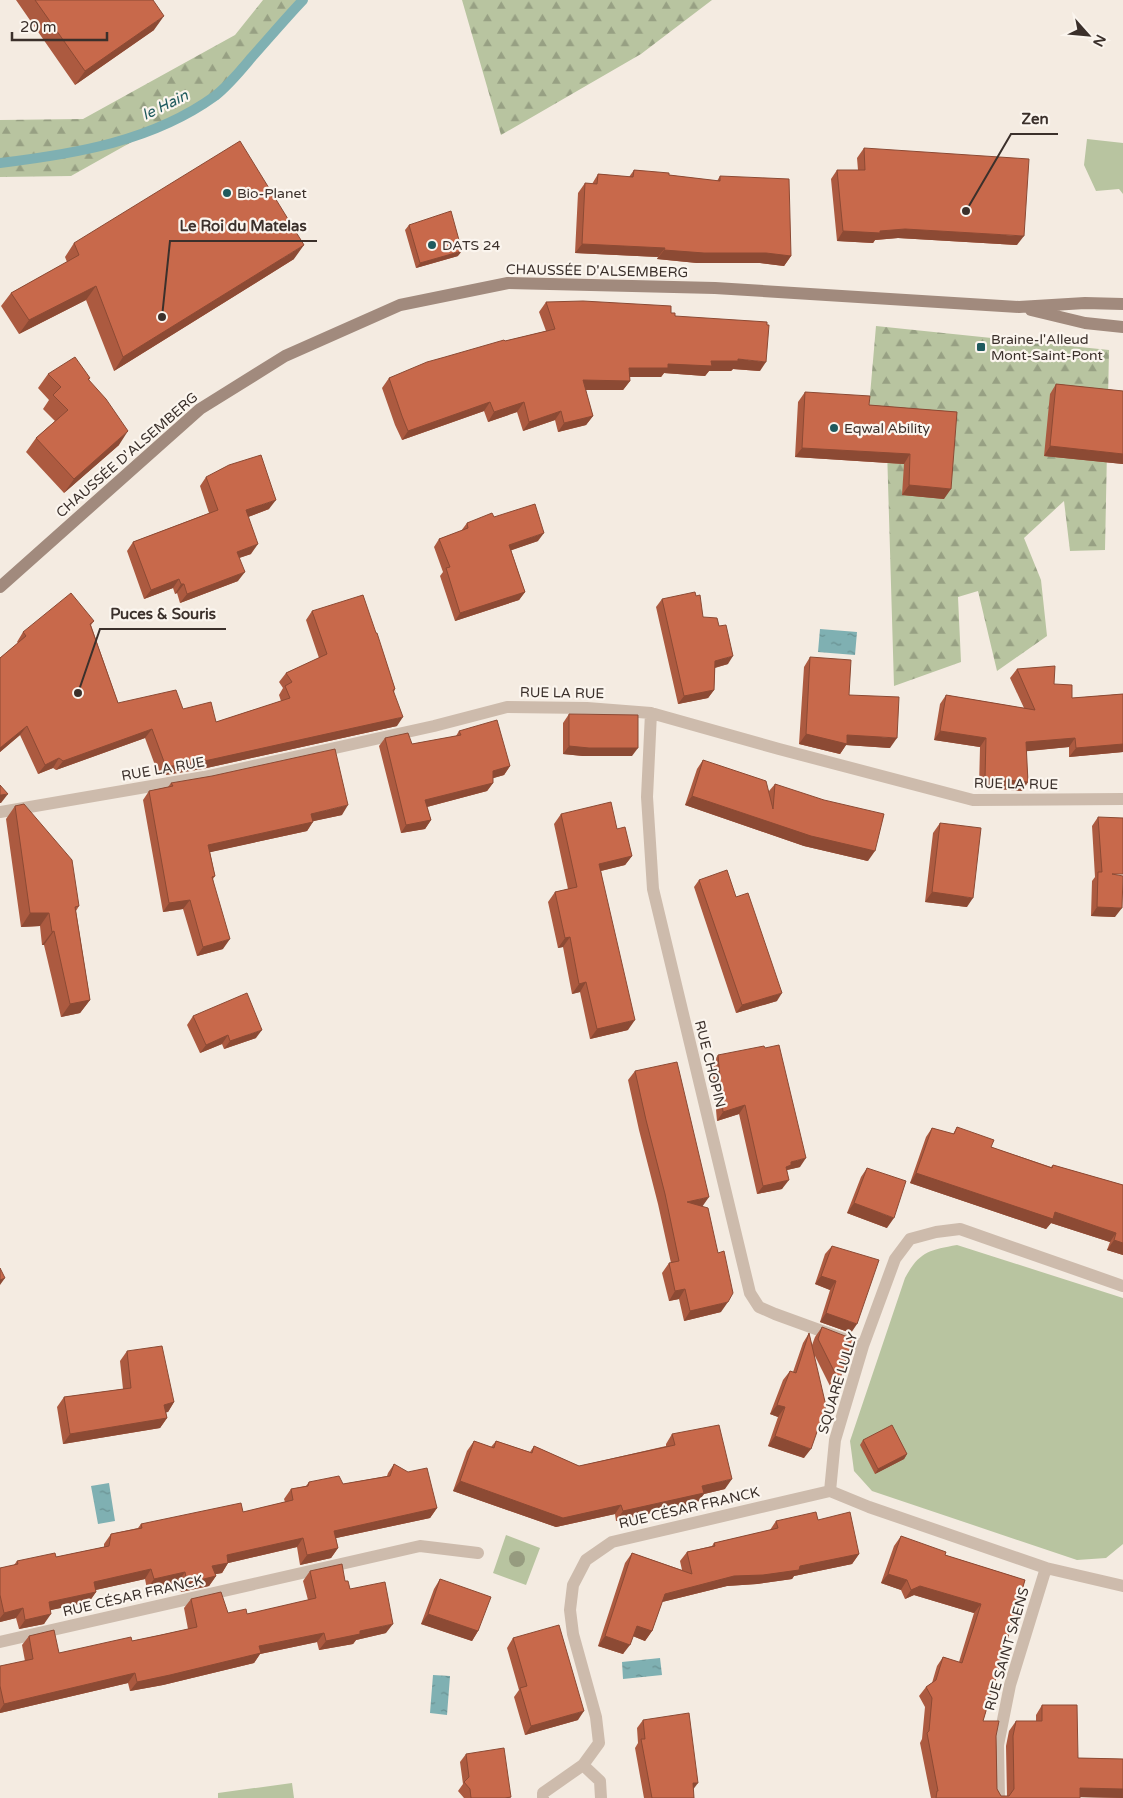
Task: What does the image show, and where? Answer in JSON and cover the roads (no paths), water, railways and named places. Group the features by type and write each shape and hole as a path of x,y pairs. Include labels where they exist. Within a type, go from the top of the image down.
{"main road":[{"name":"CHAUSSÉE D'ALSEMBERG","path":"0,587 200,409 285,356 400,304 508,283 715,288 1019,307 1085,303 1123,304"},
{"name":"CHAUSSÉE D'ALSEMBERG","path":"1019,307 1085,324 1123,327"}],"street":[{"name":"RUE LA RUE","path":"0,812 204,777 434,726 507,707 587,708 651,713 779,750 973,800 1123,799"},
{"name":"RUE CHOPIN","path":"651,713 646,797 654,889 750,1293 759,1307 863,1346"},
{"name":"SQUARE LULLY","path":"830,1491 835,1440 863,1346 895,1259 910,1239 936,1232 960,1229 1123,1286"},
{"path":"830,1491 869,1507 1046,1568 1123,1586"},
{"name":"RUE CÉSAR FRANCK","path":"583,1765 599,1743 596,1717 573,1634 570,1610 573,1585 586,1560 612,1542 830,1491"},
{"name":"RUE CÉSAR FRANCK","path":"0,1642 420,1546 478,1553"},
{"name":"RUE SAINT SAENS","path":"999,1798 998,1744 1010,1685 1046,1568"},
{"path":"543,1798 543,1794 583,1765 600,1782 601,1798"}],"water":[{"path":"820,629 857,632 855,655 818,652"},
{"path":"109,1483 115,1521 98,1524 91,1486"},
{"path":"660,1658 662,1675 623,1679 622,1662"},
{"path":"433,1675 450,1676 447,1715 430,1713"}],"waterway":[{"name":"le Hain","path":"0,163 57,155 112,143 140,135 191,111 215,96 225,87 303,0"}],"place":[{"name":"Bio-Planet","path":"227,193"},
{"name":"Zen","path":"966,211"},
{"name":"DATS 24","path":"432,245"},
{"name":"Le Roi du Matelas","path":"162,317"},
{"name":"Braine-l'Alleud Mont-Saint-Pont","path":"981,347"},
{"name":"Eqwal Ability","path":"834,428"},
{"name":"Puces & Souris","path":"78,693"}]}
